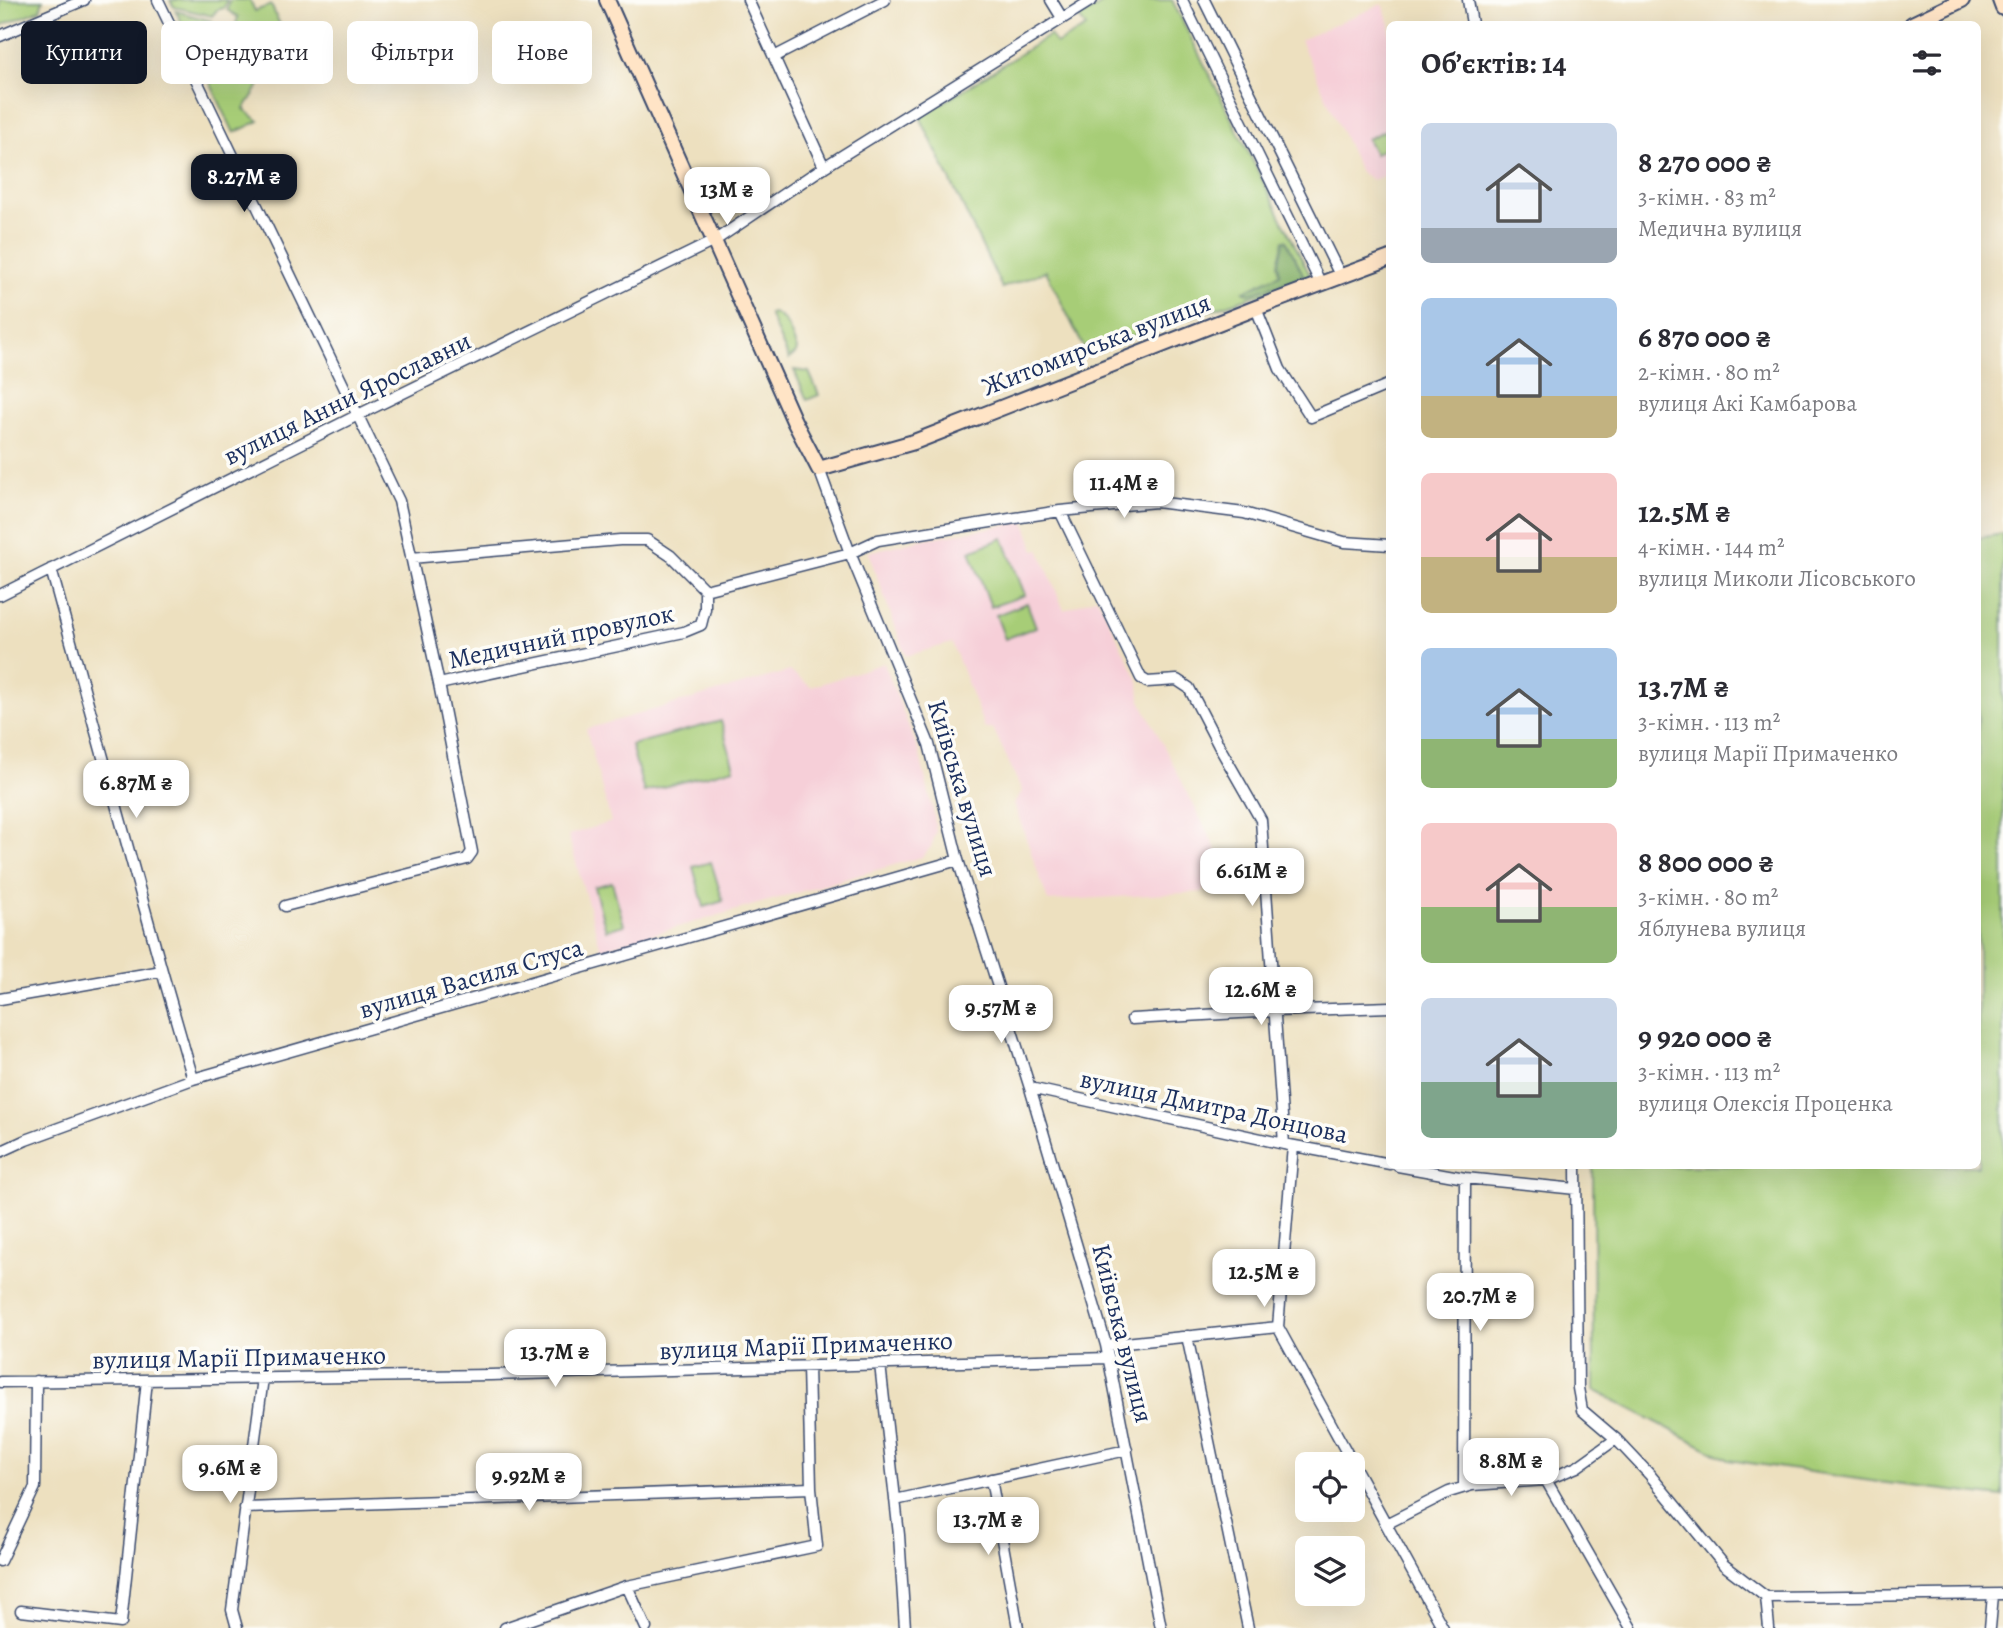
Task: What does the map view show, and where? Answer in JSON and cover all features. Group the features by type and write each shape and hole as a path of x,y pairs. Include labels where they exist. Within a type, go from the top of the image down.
{"main road":[{"name":"Київська вулиця","path":"607,0 794,421 819,469"},
{"path":"1918,21 1962,0"},
{"path":"2000,0 2003,8"},
{"name":"Житомирська вулиця","path":"819,469 914,442 1386,260"}],"street":[{"path":"0,36 84,0"},
{"name":"Медичний провулок","path":"158,0 399,501 411,558 439,684 684,632 701,625 705,608 705,590 671,556 647,540 411,558"},
{"path":"748,0 824,167"},
{"path":"774,57 885,0"},
{"path":"1051,0 1062,18"},
{"name":"вулиця Анни Ярославни","path":"0,595 358,415 714,242 824,167 1091,0"},
{"path":"1182,0 1321,284"},
{"path":"1203,0 1341,277"},
{"path":"1468,0 1472,21"},
{"path":"1256,308 1280,369 1311,417 1386,386"},
{"name":"Київська вулиця","path":"819,469 850,553 929,744 958,860 1030,1088 1106,1345 1161,1628"},
{"name":"Медичний провулок","path":"705,590 850,553 877,541 1060,511 1156,502 1244,513 1344,542 1386,545"},
{"path":"1060,511 1140,678 1147,682 1177,680 1189,688 1261,820 1288,1145 1278,1327 1443,1628"},
{"path":"51,569 193,1079"},
{"path":"285,906 471,856 439,684"},
{"name":"вулиця Василя Стуса","path":"0,1152 193,1079 958,860"},
{"path":"0,998 162,971"},
{"path":"1132,1019 1386,1007"},
{"name":"вулиця Дмитра Донцова","path":"1030,1088 1288,1145 1386,1163"},
{"path":"1415,1169 1465,1178 1576,1189"},
{"path":"1576,1169 1578,1388 1582,1410 1616,1439 1650,1475 1724,1565 1766,1597 1998,1595 1990,1628"},
{"path":"1464,1487 1465,1178"},
{"path":"1106,1345 1278,1327"},
{"path":"1187,1336 1248,1628"},
{"name":"вулиця Марії Примаченко","path":"0,1382 490,1375 1109,1358"},
{"path":"880,1364 900,1535 905,1628"},
{"path":"505,1628 627,1586 817,1546 811,1488 808,1366"},
{"path":"237,1628 232,1610 263,1378"},
{"path":"21,1611 121,1623 147,1380"},
{"path":"0,1561 36,1487 36,1381"},
{"path":"1386,1524 1464,1487 1546,1480 1577,1467 1616,1439"},
{"path":"895,1500 1126,1450"},
{"path":"991,1479 1018,1628"},
{"path":"1546,1480 1631,1628"},
{"path":"246,1508 811,1488"},
{"path":"627,1586 646,1628"},
{"path":"1766,1597 1769,1628"}],"shaded area":[{"path":"1382,4 1389,21 1386,21 1386,175 1373,180 1360,172 1300,40"},
{"path":"1025,522 1035,550 1039,549 1064,610 1097,597 1139,682 1140,699 1220,857 1202,892 1048,901 1014,804 1022,791 993,728 985,729 952,643 906,656 868,552 918,540"},
{"path":"884,663 920,755 934,815 936,832 931,847 922,857 601,949 568,835 611,822 586,729 790,671 811,687"}],"green space":[{"path":"0,0 43,0 40,10 0,26"},
{"path":"170,0 227,0 224,8 217,10 212,16 174,7"},
{"path":"230,0 250,0 255,11 271,5 278,21 237,21 238,17 227,10"},
{"path":"1108,0 1172,0 1311,277 1086,352 1046,271 1002,288 920,117 1050,35 1056,44 1086,27 1079,18"},
{"path":"176,11 212,21 181,21"},
{"path":"211,84 260,84 244,109 259,121 234,133"},
{"path":"1386,130 1386,148 1375,154 1367,139"},
{"path":"1284,240 1304,276 1249,294 1244,291 1280,274 1278,264"},
{"path":"773,313 786,323 797,349 789,359 769,314"},
{"path":"794,370 809,372 819,395 807,400"},
{"path":"2003,534 2003,1497 1729,1460 1594,1390 1593,1169 1981,1169 1981,538"},
{"path":"1003,538 1025,595 991,607 970,551"},
{"path":"1027,603 1036,627 1005,639 996,615"},
{"path":"721,721 734,768 644,792 631,745"},
{"path":"711,862 723,901 704,907 693,867"},
{"path":"612,882 624,925 606,930 594,887"}]}
